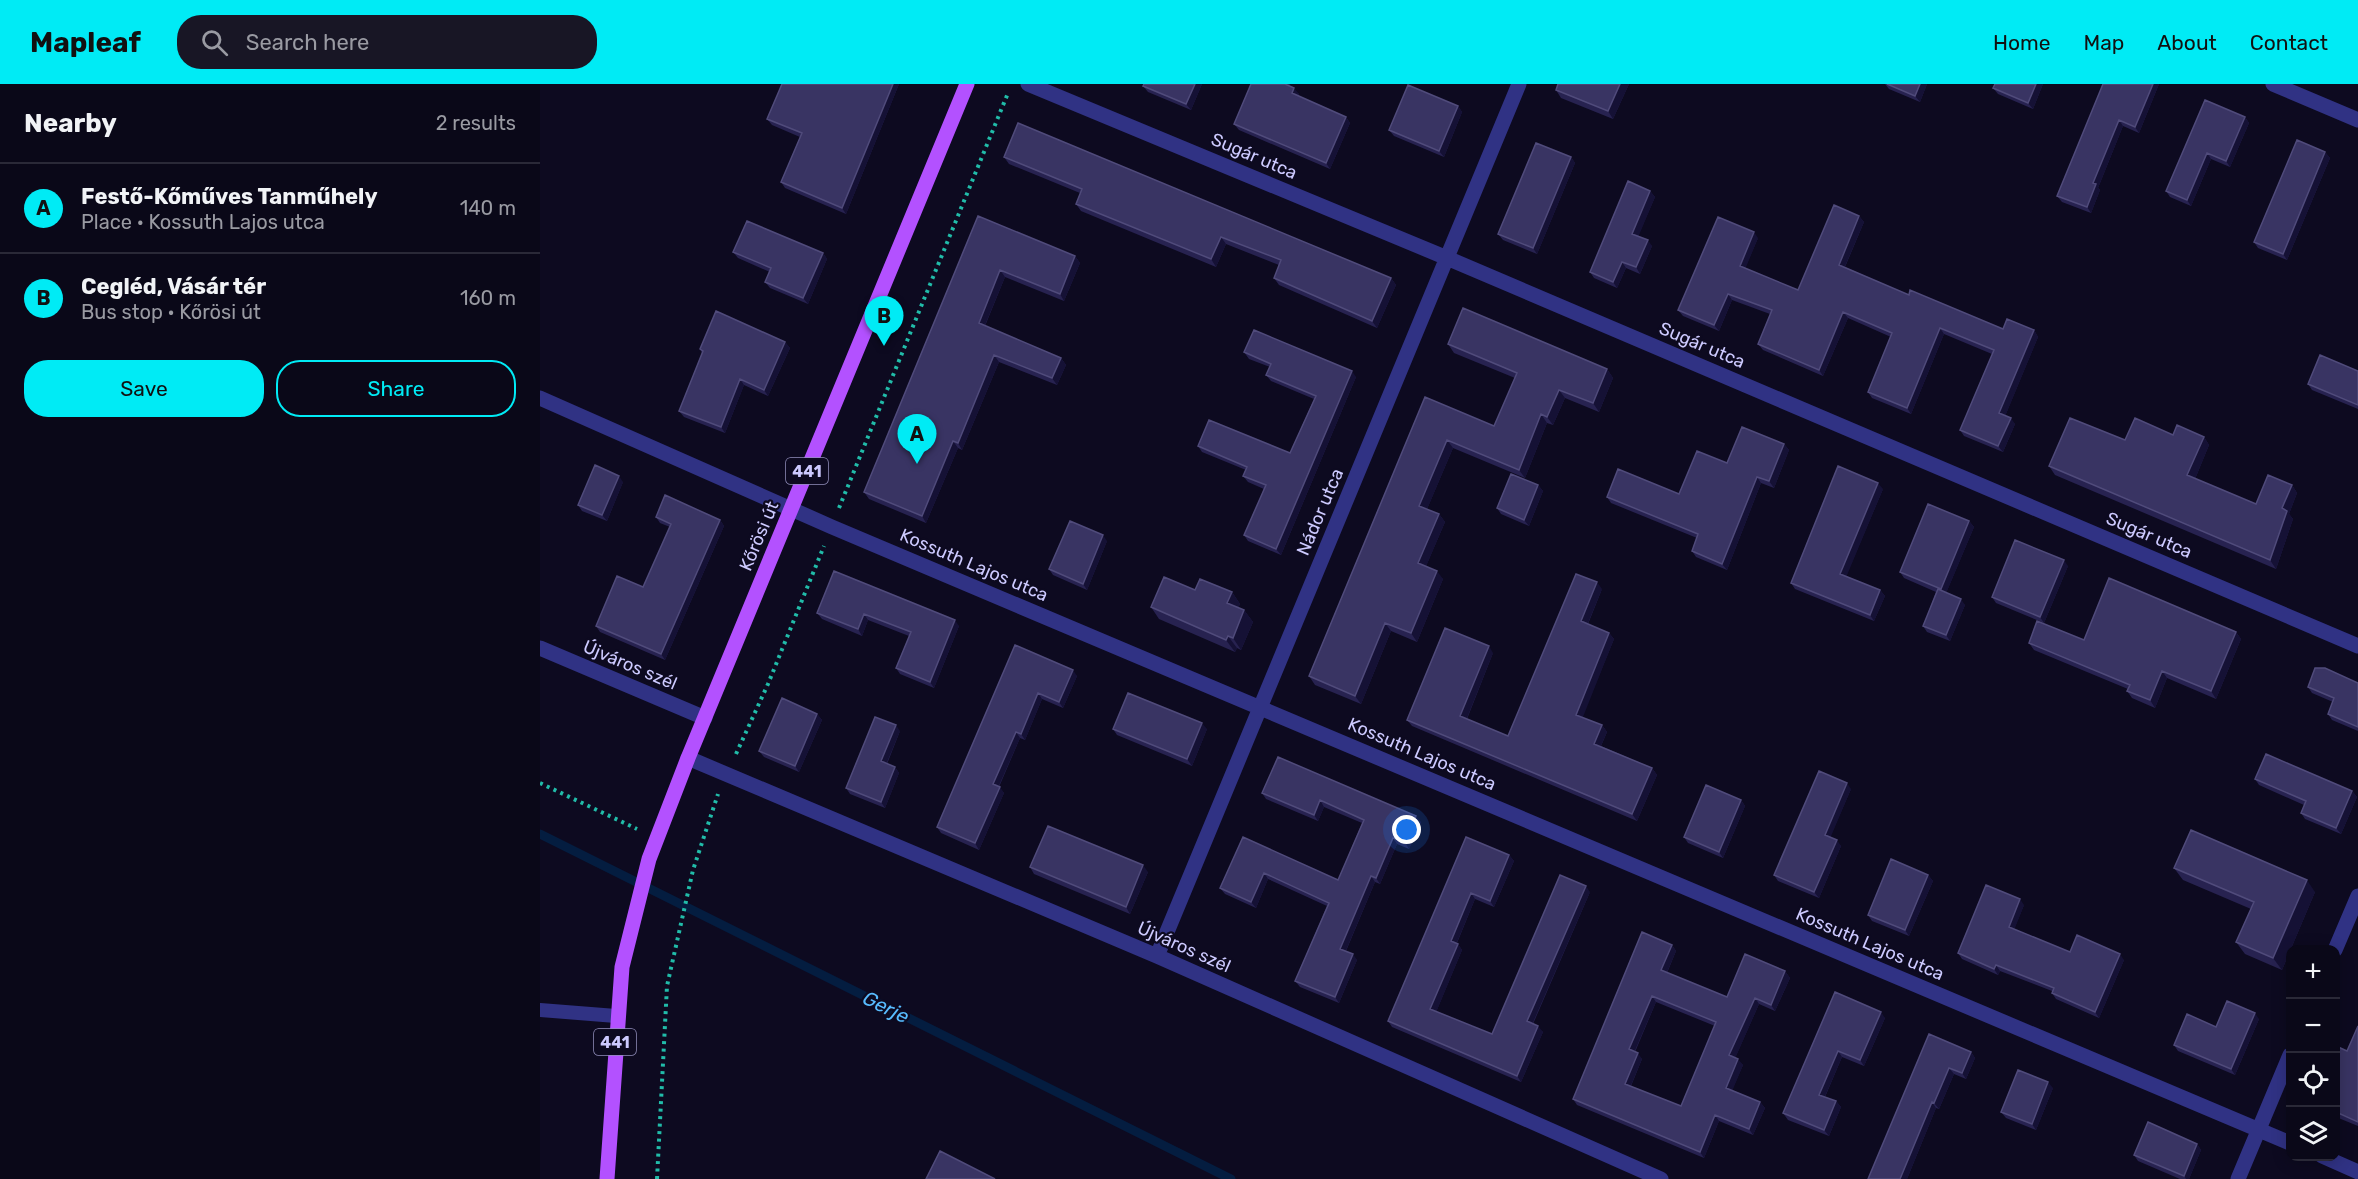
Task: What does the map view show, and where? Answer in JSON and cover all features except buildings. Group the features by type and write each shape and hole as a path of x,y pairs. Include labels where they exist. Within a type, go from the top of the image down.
{"main road":[{"name":"Kőrösi út","path":"616,1016 622,967 656,838 967,84"},
{"name":"441","path":"607,1179 616,1016"}],"street":[{"name":"Sugár utca","path":"1028,84 1447,258 2358,646"},
{"name":"Nádor utca","path":"1157,956 1519,84"},
{"path":"2273,84 2358,120"},
{"name":"Kossuth Lajos utca","path":"540,398 791,510 1260,706 2286,1141"},
{"name":"Újváros szél","path":"540,648 705,718"},
{"name":"Újváros szél","path":"688,758 1157,956 1661,1179"},
{"path":"2337,945 2358,896"},
{"path":"2238,1179 2286,1065"},
{"path":"2333,1161 2358,1172"}],"lane":[{"path":"540,1010 616,1016"}],"path":[{"path":"657,1179 667,986 693,870 727,774 768,684 1012,84"},
{"path":"540,783 656,838"}],"waterway":[{"name":"Gerje","path":"540,834 1231,1179"}],"place":[{"name":"Cegléd, Vásár tér","path":"884,346"},
{"name":"Festő-Kőműves Tanműhely","path":"917,464"}]}
